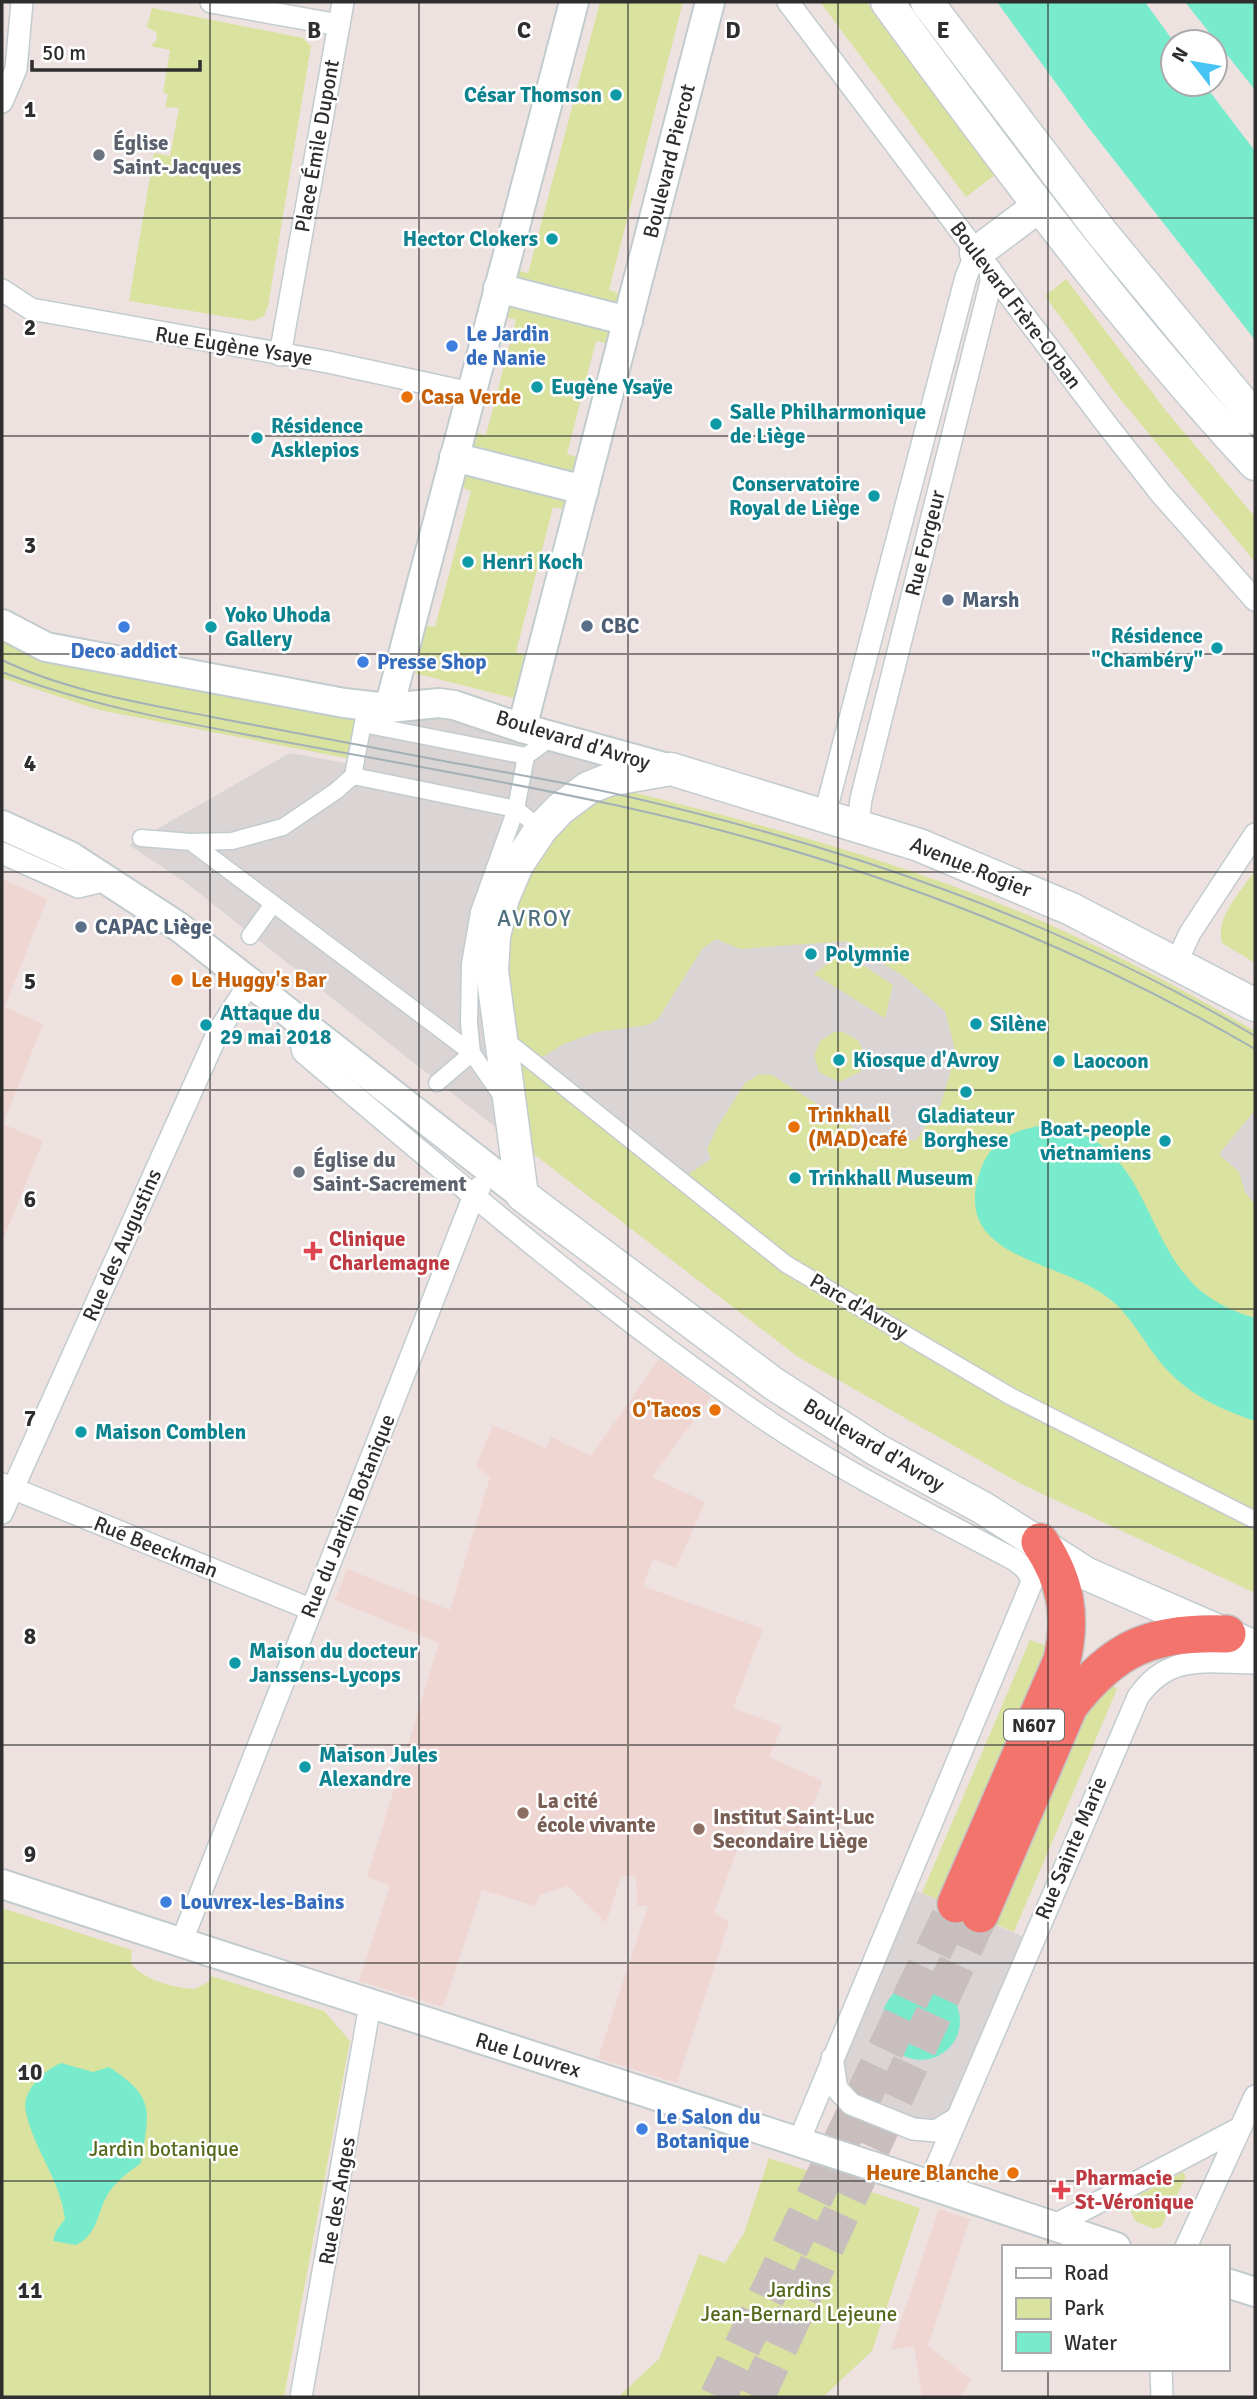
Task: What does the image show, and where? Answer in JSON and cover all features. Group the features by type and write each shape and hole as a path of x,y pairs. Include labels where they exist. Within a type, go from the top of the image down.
{"highway":[{"name":"N607","path":"1034,1555 1060,1576 1066,1603 1068,1632 1062,1660 968,1909 1069,1706 1090,1679 1115,1657 1147,1641 1186,1632 1241,1640"}],"main road":[{"path":"887,2 1045,214 1164,364 1255,464"},
{"path":"927,2 1101,233 1255,418"},
{"path":"983,261 1045,214"},
{"path":"1211,365 1255,398"},
{"path":"1228,435 1255,487"},
{"name":"Avenue Rogier","path":"671,769 858,824 919,845 1038,894 1177,961 1255,1005"},
{"name":"Boulevard d'Avroy","path":"671,769 608,780 588,788 560,809 541,829 517,865 503,898 494,936 492,971 522,1195 774,1384 1034,1555 1087,1574 1241,1640"}],"street":[{"path":"2,102 16,69 22,2"},
{"path":"211,2 340,25"},
{"name":"Place Émile Dupont","path":"280,355 343,2"},
{"path":"141,838 191,842 232,841 283,827 353,776 383,711 454,457 574,2"},
{"name":"Boulevard Piercot","path":"518,735 710,2"},
{"name":"Boulevard Frère-Orban","path":"788,2 1161,494 1255,600"},
{"name":"Rue Forgeur","path":"825,814 971,260 983,261 991,282 869,766 858,824"},
{"path":"498,288 628,321"},
{"name":"Rue Eugène Ysaye","path":"2,289 31,309 328,362 471,393"},
{"path":"958,313 982,319"},
{"path":"454,457 584,490"},
{"name":"Boulevard d'Avroy","path":"2,624 46,648 383,711 454,705 518,735 552,737 671,769"},
{"path":"383,711 418,735 489,748 518,735"},
{"path":"383,711 418,735"},
{"path":"489,748 518,735"},
{"path":"472,1053 468,1023 470,964 479,912 516,809 518,735"},
{"path":"841,759 849,772 862,772 869,766"},
{"path":"353,776 516,809 541,829"},
{"name":"Boulevard d'Avroy","path":"2,825 70,856 179,927 522,1195 534,1246"},
{"path":"1177,961 1190,933 1255,834"},
{"path":"191,842 472,1053 509,1105"},
{"path":"2,853 78,887 106,880"},
{"path":"250,936 273,904"},
{"name":"Rue des Augustins","path":"2,1513 7,1486 218,1032 251,981"},
{"name":"Boulevard d'Avroy","path":"295,1017 303,1052 473,1198 754,1412 855,1475 1034,1555"},
{"name":"Parc d'Avroy","path":"500,1035 786,1264 1010,1396 1255,1520"},
{"path":"437,1083 472,1053"},
{"name":"Rue du Jardin Botanique","path":"181,1943 473,1198 491,1171"},
{"name":"Rue Beeckman","path":"7,1486 310,1609"},
{"path":"799,2141 832,2056 1032,1581 1034,1555"},
{"name":"Rue Sainte Marie","path":"929,2184 954,2120 1138,1697 1162,1671 1177,1664 1255,1662"},
{"name":"Rue Louvrex","path":"2,1884 370,2005 799,2141 1110,2245"},
{"name":"Rue des Anges","path":"302,2397 370,2005"},
{"path":"832,2056 836,2088 850,2104 913,2129 936,2131 954,2120"},
{"path":"1187,2245 1255,2096"},
{"path":"1053,2226 1240,2128"},
{"path":"1229,2284 1255,2292"},
{"path":"1161,2371 1162,2397"}],"shaded area":[{"path":"439,703 671,769 581,791 503,898 514,1142 185,882 129,845 290,753 350,764 360,709"},
{"path":"2,879 47,899 5,1007 43,1024 3,1124 43,1141 2,1242"},
{"path":"716,939 740,949 846,941 902,975 945,1011 955,1049 950,1074 940,1106 916,1140 877,1143 772,1075 760,1074 745,1083 718,1126 707,1149 711,1159 689,1174 675,1175 535,1061 564,1044 597,1032 648,1025 658,1019 702,949","holes":["843,952 893,985 885,1018 814,974","834,1032 843,1032 858,1040 865,1056 860,1072 839,1082 819,1072 814,1056 820,1041"]},
{"path":"1255,1110 1255,1205 1245,1192 1239,1172 1219,1154"},
{"path":"659,1359 711,1397 652,1477 705,1502 676,1568 653,1559 643,1586 763,1629 733,1708 782,1726 769,1757 823,1781 798,1837 749,1818 714,1913 729,1922 677,2083 598,2058 648,1906 637,1906 636,1876 621,1877 606,1923 568,1886 540,1895 535,1906 482,1890 443,2007 359,1981 390,1885 367,1877 439,1643 335,1600 347,1569 450,1610 490,1477 476,1466 493,1425 546,1448 551,1437 591,1456"},
{"path":"905,1886 1033,1941 954,2120 936,2131 851,2104 833,2072"},
{"path":"939,2209 970,2219 928,2346 972,2380 959,2397 922,2397 914,2346 891,2350"}],"green space":[{"path":"600,2 683,2 609,290 625,295 617,306 516,281 512,269 528,273"},
{"path":"820,2 866,2 995,175 966,197"},
{"path":"152,8 303,38 311,46 268,306 264,316 253,321 129,301 154,153 170,156 179,108 165,107 168,94 163,93 170,50 150,46 157,40 156,32 147,27"},
{"path":"1066,279 1167,412 1255,517 1255,562 1116,394 1045,296"},
{"path":"510,303 608,330 609,344 596,341 567,454 580,458 573,471 567,475 470,447 469,431 486,435 516,320 500,315"},
{"path":"465,472 567,499 570,511 553,507 516,652 532,657 521,700 406,671 419,624 435,627 471,491 455,485"},
{"path":"2,628 360,709 351,759 99,710 2,678"},
{"path":"628,791 881,861 1002,904 1112,954 1255,1031 1255,1593 1021,1484 798,1357 527,1149 504,936 540,849 576,813 609,794"},
{"path":"1255,870 1255,963 1222,943 1221,933 1226,914"},
{"path":"1030,1640 1049,1647 942,1901 922,1893"},
{"path":"1110,1684 1117,1689 1014,1932 993,1923 1079,1720"},
{"name":"Jardin botanique","path":"2,1908 132,1950 131,1963 136,1969 160,1982 195,1989 208,1982 211,1976 324,2011 350,2041 284,2397 2,2397"},
{"name":"Jardins Jean-Bernard Lejeune","path":"769,2158 920,2208 872,2351 823,2397 618,2397 659,2359 699,2254 725,2263 744,2233"},
{"path":"1183,2172 1186,2177 1161,2227 1154,2229 1135,2221 1130,2209 1135,2197"}],"water":[{"path":"997,2 1145,2 1164,28 1159,28 1159,98 1215,98 1255,151 1255,340 1085,123"},
{"path":"1185,2 1255,2 1255,90 1229,57 1229,28 1206,28"},
{"path":"1046,1125 1077,1132 1101,1145 1119,1162 1134,1183 1171,1254 1187,1277 1218,1303 1255,1318 1255,1421 1209,1402 1178,1380 1160,1362 1125,1314 1107,1297 1086,1284 1012,1252 992,1238 979,1220 975,1197 982,1166 987,1157 1000,1142 1016,1132"},
{"path":"921,1982 936,1985 949,1993 957,2006 960,2021 957,2036 949,2049 936,2057 921,2060 906,2057 893,2049 885,2036 882,2021 885,2006 893,1993 906,1985"},
{"path":"61,2063 93,2072 109,2067 135,2088 146,2108 147,2118 141,2163 111,2189 93,2229 76,2245 53,2241 56,2231 65,2219 62,2204 29,2125 25,2104 35,2082"}],"tunnel":[{"path":"718,2397 956,1904"},
{"path":"756,2397 980,1914"}],"tram line":[{"path":"2,660 52,680 132,701 598,790 786,838 867,863 1026,922 1104,956 1255,1036"},
{"path":"2,672 66,694 132,711 615,805 782,847 864,873 1025,934 1180,1007 1255,1049"}],"place":[{"name":"César Thomson","path":"616,95"},
{"name":"Église Saint-Jacques","path":"99,155"},
{"name":"Hector Clokers","path":"552,239"},
{"name":"Le Jardin de Nanie","path":"452,346"},
{"name":"Eugène Ysaÿe","path":"537,387"},
{"name":"Casa Verde","path":"407,397"},
{"name":"Salle Philharmonique de Liège","path":"716,424"},
{"name":"Résidence Asklepios","path":"257,438"},
{"name":"Conservatoire Royal de Liège","path":"874,496"},
{"name":"Henri Koch","path":"468,562"},
{"name":"Marsh","path":"948,600"},
{"name":"CBC","path":"587,626"},
{"name":"Deco addict","path":"124,627"},
{"name":"Yoko Uhoda Gallery","path":"211,627"},
{"name":"Résidence \"Chambéry\"","path":"1217,648"},
{"name":"Presse Shop","path":"363,662"},
{"name":"CAPAC Liège","path":"81,927"},
{"name":"Polymnie","path":"811,954"},
{"name":"Le Huggy's Bar","path":"177,980"},
{"name":"Silène","path":"976,1024"},
{"name":"Attaque du 29 mai 2018","path":"206,1025"},
{"name":"Kiosque d'Avroy","path":"839,1060"},
{"name":"Laocoon","path":"1059,1061"},
{"name":"Gladiateur Borghese","path":"966,1092"},
{"name":"Trinkhall (MAD)café","path":"794,1127"},
{"name":"Boat-people vietnamiens","path":"1165,1141"},
{"name":"Église du Saint-Sacrement","path":"299,1172"},
{"name":"Trinkhall Museum","path":"795,1178"},
{"name":"Clinique Charlemagne","path":"313,1251"},
{"name":"O'Tacos","path":"715,1410"},
{"name":"Maison Comblen","path":"81,1432"},
{"name":"Maison du docteur Janssens-Lycops","path":"235,1663"},
{"name":"Maison Jules Alexandre","path":"305,1767"},
{"name":"La cité école vivante","path":"523,1813"},
{"name":"Institut Saint-Luc Secondaire Liège","path":"699,1829"},
{"name":"Louvrex-les-Bains","path":"166,1902"},
{"name":"Le Salon du Botanique","path":"642,2129"},
{"name":"Heure Blanche","path":"1013,2173"},
{"name":"Pharmacie St-Véronique","path":"1061,2190"}],"district":[{"name":"AVROY","path":"535,918"}]}
